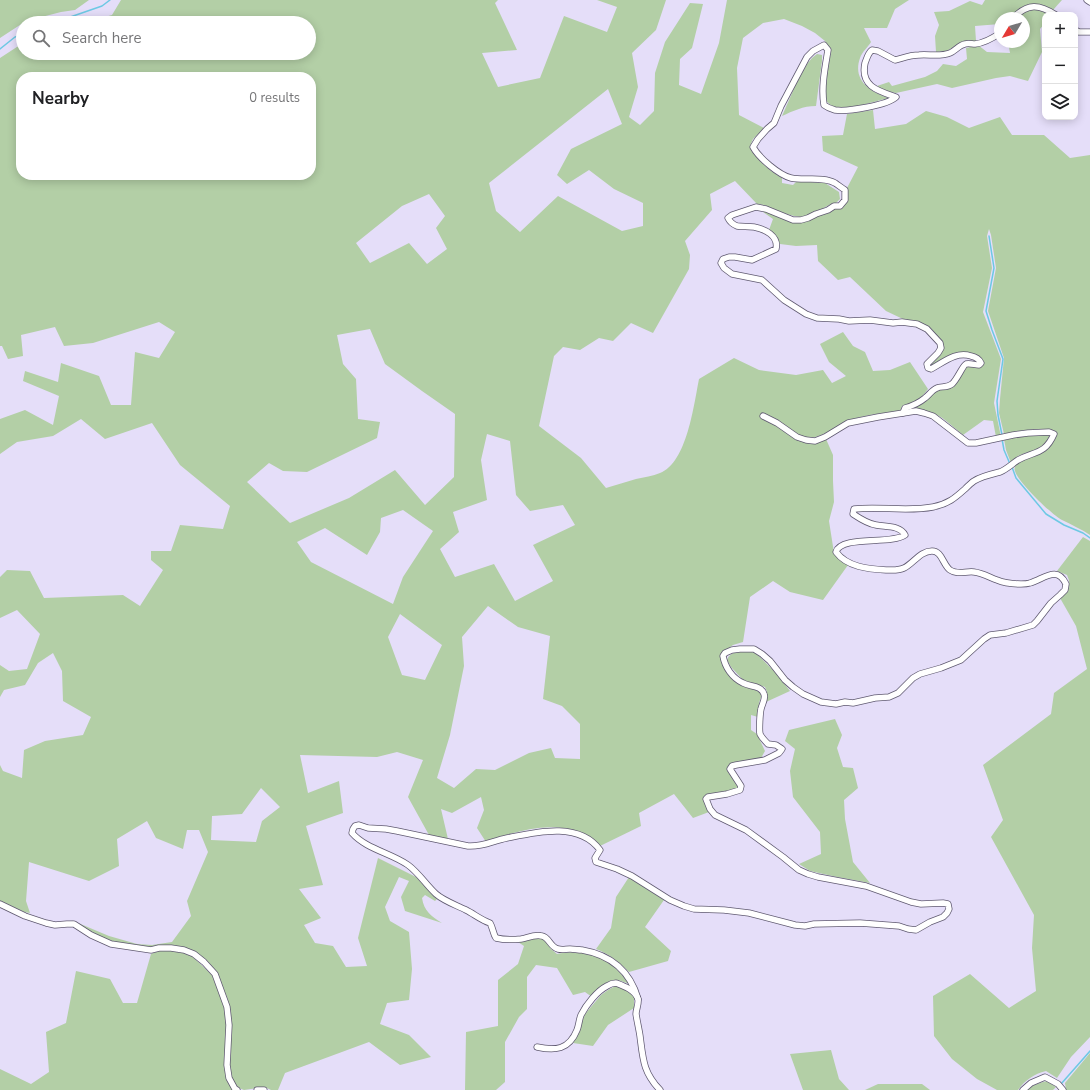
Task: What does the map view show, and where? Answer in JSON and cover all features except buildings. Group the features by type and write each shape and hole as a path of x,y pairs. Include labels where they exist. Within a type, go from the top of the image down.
{"street":[{"path":"1020,12 1032,6 1047,9 1052,12"},
{"path":"1078,32 1090,32"},
{"path":"903,413 905,408 918,403 938,387 949,386 959,375 964,366 967,364 979,365 981,363 980,361 976,357 960,354 931,369 928,368 927,364 941,348 940,343 927,329 917,324 817,318 806,314 784,300 762,280 732,274 724,268 721,263 723,259 735,257 752,260 776,250 777,244 774,238 767,232 759,228 738,226 730,222 728,218 732,215 756,207 766,209 793,220 801,220 828,210 834,206 840,206 845,200 845,190 834,182 790,178 773,168 756,153 753,147 766,129 774,123 781,106 807,57 813,51 824,45 828,50 823,88 824,105 828,108 836,110 848,110 873,106 896,97 874,89 865,77 864,68 866,58 872,50 878,51 895,60 919,54 940,55 951,53 965,44 975,44 994,37"},
{"path":"660,1090 652,1081 643,1060 636,1013 638,999 635,989 623,970 612,960 602,955 581,950 558,949 554,947 547,938 542,936 512,939 496,938 490,923 437,895 409,866 360,841 352,833 353,829 359,825 368,828 386,829 475,847 506,838 544,831 572,833 581,835 595,844 600,850 595,858 596,862 632,876 670,900 694,909 749,913 795,925 805,926 814,924 860,923 899,926 916,930 947,913 949,909 948,904 921,904 911,902 866,886 818,877 799,870 772,848 746,830 715,815 710,809 706,799 708,797 740,790 741,786 730,769 732,766 765,760 779,753 782,749 776,745 768,744 760,735 760,712 765,698 764,693 760,688 744,684 737,680 728,670 723,656 725,653 732,650 754,649 770,661 785,680 803,694 821,702 853,703 875,698 889,697 898,693 913,678 920,674 961,660 990,635 1006,634 1033,625 1051,603 1065,590 1066,584 1064,579 1059,575 1051,575 1030,583 1021,584 1004,582 974,572 956,573 950,570 937,552 932,551 924,553 905,568 900,570 872,569 859,567 843,560 836,552 837,548 841,545 860,541 902,538 905,535 904,532 894,528 876,525 859,518 853,514 854,509 934,507 950,501 974,481 1001,471 1023,457 1040,452 1052,439 1054,434 1049,432 1028,433 976,443 968,443 933,416 916,411 848,423 825,437 815,441 797,437 777,423 763,416"},
{"path":"0,904 25,916 46,923 54,925 74,924 91,935 111,944 151,950 171,948 184,950 194,954 215,974 227,1007 230,1026 227,1065 229,1078 237,1090"},
{"path":"537,1047 550,1050 566,1045 573,1038 580,1016 587,1004 607,986 616,982 626,986 638,999"},
{"path":"1023,1090 1031,1083 1045,1077 1058,1084 1063,1090"},
{"path":"257,1090 264,1090"}],"green space":[{"path":"0,0 89,0 75,10 45,16 16,16 16,28 0,38"},
{"path":"121,0 498,0 495,3 517,50 482,53 498,87 540,78 564,16 607,32 617,7 597,0 666,0 656,30 632,53 638,87 629,117 640,125 654,111 655,73 665,42 690,3 703,4 692,48 680,59 679,85 701,94 719,43 727,0 909,0 895,9 887,28 864,28 871,42 860,58 858,66 861,79 870,89 889,98 861,105 839,108 833,107 826,101 824,91 831,52 825,41 815,33 784,19 763,23 743,38 737,68 739,115 764,128 753,139 750,146 756,156 772,172 782,178 782,183 793,185 797,181 825,183 839,192 840,199 836,203 831,204 807,217 801,217 757,204 735,181 710,194 712,210 685,241 690,255 689,269 653,333 631,323 613,341 599,338 580,350 563,347 554,356 539,426 581,458 606,488 660,473 669,467 677,458 688,432 699,379 734,358 759,370 796,375 823,370 832,383 846,376 829,362 820,344 843,332 853,346 865,352 873,371 890,370 910,362 928,389 917,400 902,406 900,412 860,417 813,438 802,437 762,414 761,418 797,439 826,439 833,455 834,502 829,521 834,553 848,565 823,600 790,592 773,581 750,597 743,642 733,645 722,653 722,659 729,673 742,684 762,694 759,703 758,717 751,715 751,730 757,734 765,751 761,758 731,765 739,788 706,796 703,798 709,812 693,818 674,794 639,813 641,826 600,846 588,836 574,830 560,828 530,829 486,842 477,828 484,810 481,797 452,813 441,809 448,839 429,835 408,797 423,760 397,752 377,757 300,755 308,793 339,781 343,813 306,826 323,885 299,889 321,918 304,925 315,943 333,946 346,967 367,966 358,938 378,858 416,877 437,899 435,901 425,895 422,898 424,906 429,913 442,923 405,911 401,897 409,881 399,877 385,907 390,921 409,932 412,969 409,1000 387,1003 380,1024 409,1035 431,1057 400,1065 369,1042 285,1073 278,1090 271,1090 265,1087 244,1090 239,1088 234,1083 230,1076 231,1024 227,997 217,972 207,961 185,948 171,945 149,947 112,942 71,920 109,936 137,944 152,945 172,942 191,916 187,901 208,852 199,830 187,830 183,849 156,838 147,821 117,839 119,866 89,881 29,862 26,901 30,913 24,912 0,901 0,765 3,771 22,778 24,750 45,741 83,735 91,717 63,701 62,671 53,653 38,663 25,685 4,690 0,697 0,665 9,671 27,669 40,634 17,610 0,618 0,577 7,570 30,571 44,598 123,595 140,606 163,570 151,560 151,551 171,551 180,525 223,529 230,506 180,465 152,423 105,439 81,419 53,436 17,442 0,454 0,419 25,410 53,425 59,396 23,381 25,371 58,382 61,363 99,376 111,405 131,405 135,352 159,358 175,332 159,322 93,343 64,346 55,327 21,335 23,356 8,359 2,346 0,346 0,58 16,48 16,60 316,60 316,16 108,16 112,15","holes":["608,89 622,124 571,149 557,175 567,184 589,170 614,189 643,203 643,226 622,231 558,196 520,232 496,211 489,183","429,194 445,216 436,228 447,249 427,264 409,243 370,263 356,243 402,206","370,329 385,364 455,414 454,477 425,505 395,470 349,498 290,523 247,482 269,463 283,471 307,472 377,438 380,422 358,419 356,379 343,364 337,335","487,434 510,441 516,495 530,511 563,505 575,525 533,545 553,581 515,601 494,564 455,577 440,549 459,532 453,512 487,500 481,460","403,510 433,531 403,577 393,604 311,562 297,542 325,528 367,555 380,532 381,518","488,606 518,627 550,636 543,699 562,706 580,724 580,759 555,758 551,748 529,753 495,770 476,769 454,788 437,778 450,735 464,666 462,637","400,614 442,645 425,680 402,675 388,637","261,788 280,807 262,821 256,842 211,840 212,816 242,814"]},
{"path":"985,0 1062,0 1053,10 1034,4 1025,6 1016,12 994,12 994,24 975,26 976,41 955,46 947,51 936,52 935,36 939,25 934,12 949,11 970,1 982,5"},
{"path":"1031,9 1037,9 1046,12 1042,12 1042,27 1040,29 1042,52 1028,81 1010,76 952,88 937,84 896,93 886,91 877,86 889,82 892,86 925,77 937,71 943,64 956,66 967,59 966,48 978,45 987,52 1010,53 1009,48 1030,48 1030,12 1023,12"},
{"path":"817,54 822,55 822,61 816,106 802,108 782,116 796,84 807,64"},
{"path":"873,110 875,129 906,124 926,111 947,117 969,128 1000,117 1012,135 1044,135 1070,158 1090,155 1090,535 1062,520 1051,512 1022,483 1015,470 1015,465 1053,440 1055,431 1036,429 1004,434 999,413 1004,358 988,311 996,268 989,229 987,236 992,268 983,312 1001,359 994,403 1001,437 996,437 993,421 984,420 963,435 943,418 934,413 924,411 907,411 937,390 950,388 966,367 982,363 965,352 932,367 928,366 941,345 916,322 905,320 886,311 850,277 838,280 818,261 817,245 796,246 780,244 769,230 773,219 763,212 765,210 796,222 836,207 842,207 847,188 858,167 823,151 822,136 843,135 847,114"},
{"path":"1047,434 1051,435 1046,443 1038,450 1018,456 1011,463 1004,439"},
{"path":"1083,537 1090,541 1090,1037 1071,1057 1057,1078 1046,1071 1030,1078 1018,1090 997,1090 977,1079 952,1059 934,1036 933,996 970,974 1009,1008 1036,991 1032,948 1034,915 991,837 1003,820 983,765 1051,714 1054,693 1087,669 1076,626 1060,598 1065,593 1069,585 1067,575 1057,571"},
{"path":"747,651 756,653 776,673 790,691 766,702 767,692 765,687 742,679 727,660 733,653"},
{"path":"835,719 842,735 837,748 843,767 853,768 858,788 844,800 845,819 853,862 870,883 810,871 799,864 821,854 820,832 793,797 790,771 795,749 785,741 789,730"},
{"path":"629,877 664,900 645,927 671,951 668,961 629,972 614,959 596,949 611,928 616,897"},
{"path":"538,938 545,940 551,949 557,954 571,952 593,955 606,961 615,967 630,984 618,980 612,980 602,986 592,997 585,992 573,995 557,968 536,965 527,977 527,1009 519,1017 505,1042 505,1082 496,1090 465,1090 466,1032 498,1026 498,980 518,964 524,946 518,942"},
{"path":"160,950 183,952 192,956 212,975 225,1008 228,1028 225,1057 234,1090 0,1090 0,1069 31,1084 49,1072 46,1032 66,1023 76,971 110,979 123,1003 137,1003 151,954"},
{"path":"617,985 634,997 634,1008 608,1025 593,1046 573,1043 585,1014 601,995"},
{"path":"831,1050 839,1079 849,1090 803,1090 790,1054"},
{"path":"1090,1053 1090,1090 1066,1090 1065,1083"},
{"path":"1047,1081 1056,1087 1053,1090 1026,1090 1036,1084"},
{"path":"878,1084 922,1084 930,1090 865,1090"}],"waterway":[{"path":"73,16 102,6 110,0"},
{"path":"0,49 16,37"},
{"path":"989,236 994,268 986,311 1003,359 997,401 1002,435"},
{"path":"1002,439 1004,450 1010,464"},
{"path":"1012,467 1016,478 1046,514 1090,538"},
{"path":"1061,1084 1090,1051"}]}
